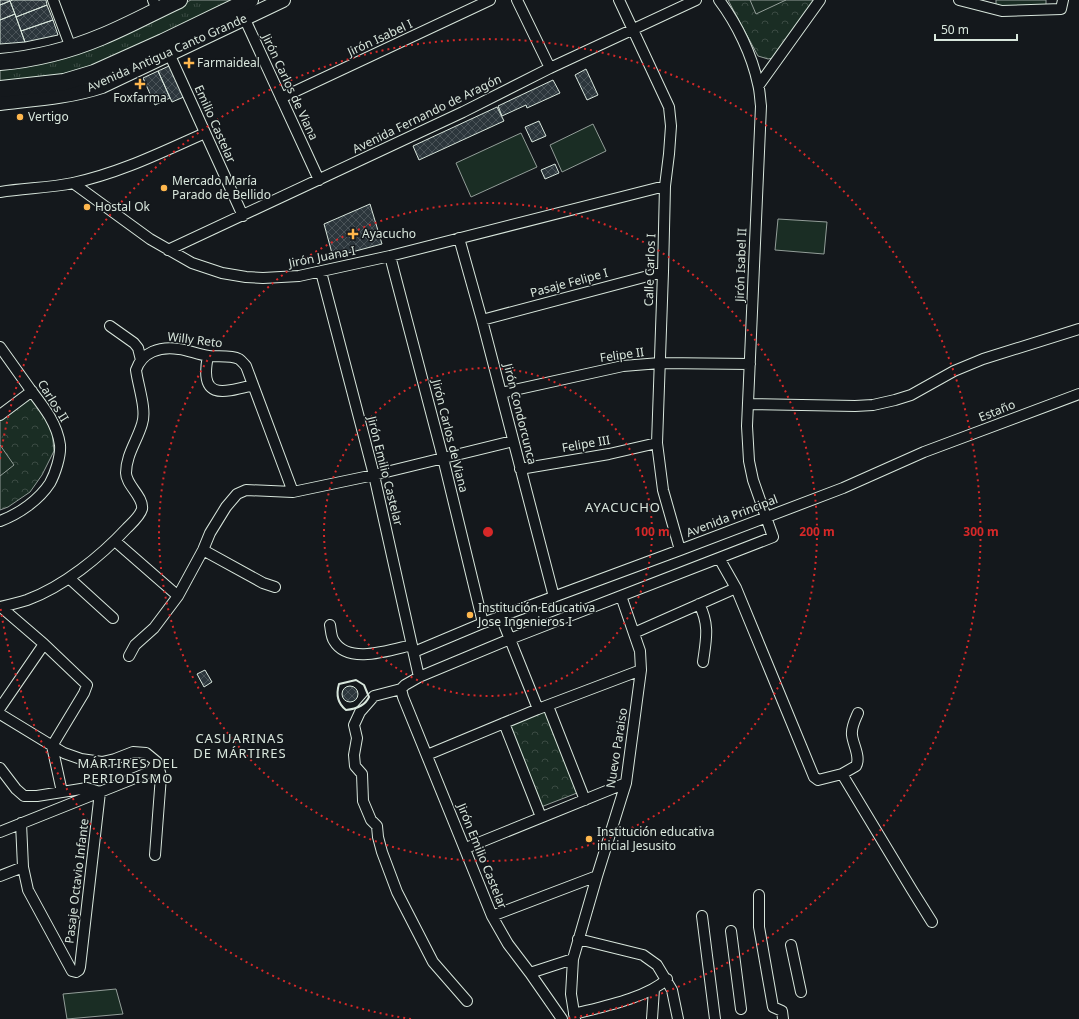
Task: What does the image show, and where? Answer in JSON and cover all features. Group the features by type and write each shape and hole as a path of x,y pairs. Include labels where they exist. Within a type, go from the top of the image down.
{"main road":[{"path":"0,62 71,48 101,38 155,5 179,0"},
{"path":"0,89 48,84 79,78 166,48 244,8"}],"street":[{"path":"53,0 71,48"},
{"name":"Avenida Antigua Canto Grande","path":"244,8 283,0"},
{"name":"Jirón Isabel I","path":"281,98 490,0"},
{"path":"518,0 550,68"},
{"name":"Calle Carlos I","path":"619,0 669,107 671,126 665,186 657,443 663,490 680,550"},
{"name":"Avenida Fernando de Aragón","path":"168,250 464,112 550,68 696,0"},
{"name":"Jirón Isabel II","path":"719,0 733,22 743,42 753,65 759,85 761,106 747,426 749,461 753,480 773,537 719,558"},
{"path":"759,85 820,0"},
{"path":"959,0 1002,11 1061,9 1062,0"},
{"name":"Jirón Carlos de Viana","path":"244,8 281,98 318,180"},
{"name":"Avenida Antigua Canto Grande","path":"0,103 86,91 102,86 166,48"},
{"name":"Emilio Castelar","path":"166,48 242,216"},
{"path":"0,192 73,183 132,166 205,133"},
{"name":"Jirón Juana I","path":"73,183 150,239 168,250 206,269 246,277 286,277 321,272 390,256 665,186"},
{"name":"Jirón Condorcunca","path":"459,238 482,320 554,597"},
{"name":"Jirón Carlos de Viana","path":"390,256 443,458 483,623"},
{"name":"Jirón Emilio Castelar","path":"321,272 374,475 420,677"},
{"name":"Pasaje Felipe I","path":"482,320 663,272"},
{"path":"0,607 26,600 50,590 69,578 115,541 138,516 142,509 142,503 126,476 129,455 142,424 144,413 136,370 141,360 138,348 110,326"},
{"path":"748,404 873,405 911,395 954,370 983,359 1079,329"},
{"name":"Carlos II","path":"0,347 50,417 57,430 60,446 54,475 43,493 27,506 8,518 0,521"},
{"name":"Willy Reto","path":"141,360 152,351 178,348 208,356 227,357 240,360 246,366 293,492"},
{"path":"208,356 205,370 207,381 216,392 253,385"},
{"name":"Felipe II","path":"501,393 623,366 660,363 750,364"},
{"path":"0,415 32,391"},
{"name":"Estaño","path":"924,452 1079,394"},
{"path":"130,656 135,645 154,628 178,596 203,550 210,533 237,494 246,490 293,492 374,475 513,440"},
{"name":"Felipe III","path":"520,469 609,454 657,443"},
{"name":"Avenida Principal","path":"330,625 333,640 343,651 366,655 413,649 843,488 924,452"},
{"path":"115,541 178,596"},
{"path":"203,550 263,583 275,587"},
{"path":"467,1001 433,962 397,892 382,852 376,826 371,820 363,801 362,774 355,766 354,755 357,738 354,725 360,712 374,696 402,690 405,684 510,639 719,558 736,588 814,777 818,780 824,780 842,774 856,766 858,763 852,728 858,713"},
{"path":"69,578 113,618"},
{"path":"634,633 736,588"},
{"name":"Nuevo Paraiso","path":"575,1017 571,994 573,959 626,783 641,670 640,651 621,596"},
{"path":"699,604 704,614 707,631 703,662"},
{"path":"0,607 44,644 87,685 84,693 52,746 62,792"},
{"path":"501,617 538,709"},
{"path":"0,708 44,644"},
{"path":"427,755 538,709 641,670"},
{"name":"Jirón Emilio Castelar","path":"402,690 403,697 466,848 492,916 508,944 562,1019"},
{"path":"548,706 585,800"},
{"path":"0,714 64,753 81,759 102,762 133,752 146,753 157,762 162,776 155,855"},
{"path":"504,723 541,817"},
{"path":"0,832 150,772 157,762"},
{"path":"0,768 16,789 24,796 37,796 86,788 100,792"},
{"path":"842,774 932,922"},
{"path":"466,848 626,783"},
{"name":"Pasaje Octavio Infante","path":"23,867 28,890 72,971 76,972 80,967 100,792"},
{"path":"0,876 23,867 21,823"},
{"path":"492,916 597,876"},
{"path":"760,895 758,927 772,1007 782,1011 782,1019"},
{"path":"702,916 715,1019"},
{"path":"731,930 741,1009"},
{"path":"578,940 643,955 657,965 667,979 672,990 678,1019"},
{"path":"791,945 801,992"},
{"path":"530,973 573,959"},
{"path":"575,1017 654,989 667,979"},
{"path":"652,1019 654,989"}],"green space":[{"path":"191,0 236,0 84,71 0,84 0,66 110,39"},
{"path":"728,0 815,0 773,58 768,59 758,56"},
{"path":"750,0 786,0 756,14"},
{"path":"996,0 1046,0 1046,8 996,9"},
{"path":"593,124 606,151 562,172 550,145"},
{"path":"521,133 537,167 471,197 456,163"},
{"path":"778,219 827,222 824,254 775,250"},
{"path":"30,398 36,401 52,430 54,451 42,475 30,492 8,507 0,510 0,420"},
{"path":"0,445 14,465 0,476"},
{"path":"545,711 577,793 541,807 509,723"},
{"path":"116,989 123,1014 67,1019 63,994"}],"building":[{"path":"0,0 9,0 10,1 0,5"},
{"path":"46,0 47,5 16,17 10,1"},
{"path":"10,1 15,14 0,20 0,5"},
{"path":"47,5 53,20 21,31 16,17"},
{"path":"15,14 25,42 0,44 0,20"},
{"path":"53,20 58,35 25,42 21,31"},
{"path":"169,66 173,68 186,96 172,102 158,71"},
{"path":"586,69 598,95 587,100 575,75"},
{"path":"158,71 170,98 155,105 143,78"},
{"path":"553,80 560,93 527,108 526,105 502,116 498,106"},
{"path":"497,107 504,121 419,160 413,146"},
{"path":"539,121 546,136 532,142 525,127"},
{"path":"555,164 559,173 545,179 541,170"},
{"name":"Ayacucho","path":"370,204 382,244 333,257 324,224"},
{"path":"205,670 212,682 204,687 197,674"},
{"path":"350,686 356,688 358,694 356,700 350,702 344,700 342,694 344,688"}],"wall":[{"path":"356,680 364,685 369,697 365,703 353,709 346,710 338,698 339,684 356,680"}],"place":[{"name":"Farmaideal","path":"189,63"},
{"name":"Foxfarma","path":"140,84"},
{"name":"Vertigo","path":"20,117"},
{"name":"Mercado María Parado de Bellido","path":"164,188"},
{"name":"Hostal Ok","path":"87,207"},
{"name":"Ayacucho","path":"353,234"},
{"name":"Institución Educativa Jose Ingenieros I","path":"470,615"},
{"name":"Institución educativa inicial Jesusito","path":"589,839"}],"district":[{"name":"AYACUCHO","path":"623,507"},
{"name":"CASUARINAS DE MÁRTIRES","path":"240,746"},
{"name":"MÁRTIRES DEL PERIODISMO","path":"128,770"}]}
